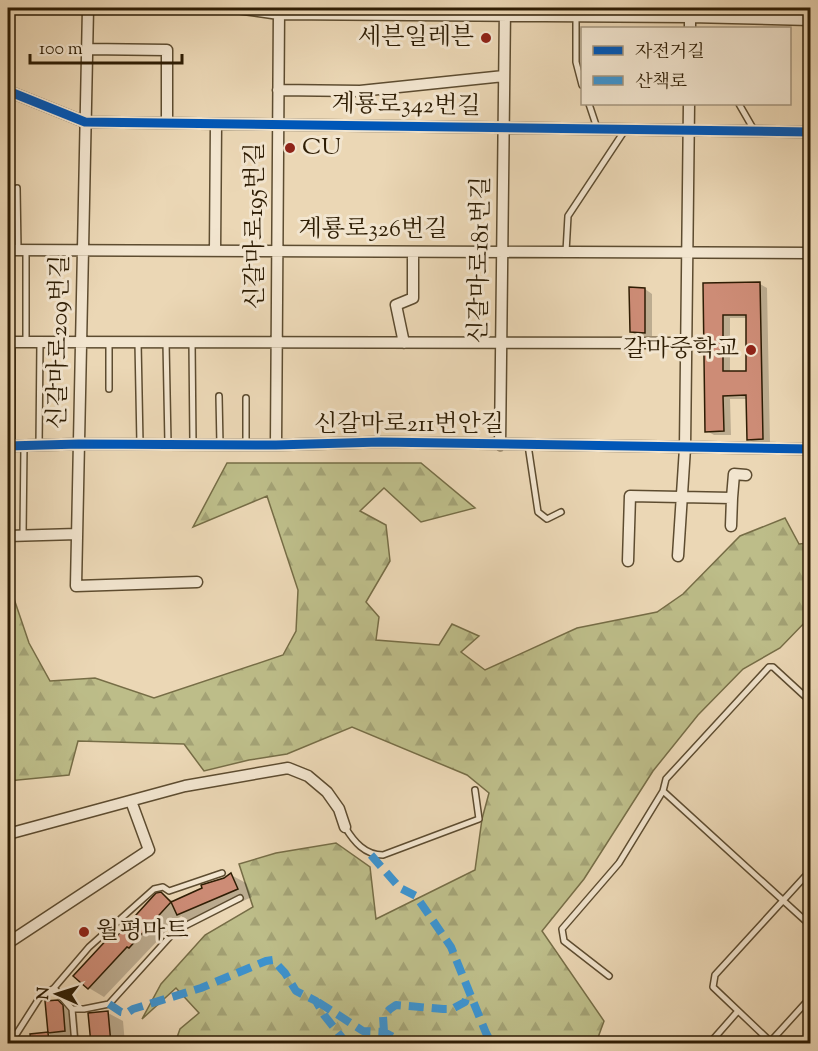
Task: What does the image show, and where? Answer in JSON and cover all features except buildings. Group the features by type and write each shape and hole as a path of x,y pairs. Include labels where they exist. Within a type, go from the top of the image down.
{"street":[{"name":"신갈마로209번길","path":"88,8 76,586 197,582"},
{"path":"236,8 279,11 505,12 576,16 598,12 690,18 810,20"},
{"name":"신갈마로195번길","path":"276,445 279,11"},
{"name":"신갈마로181번길","path":"500,445 505,12"},
{"path":"87,48 167,50 167,123"},
{"path":"278,90 360,91 504,76"},
{"name":"계룡로342번길","path":"8,91 85,122 810,132"},
{"path":"678,556 685,448 689,105"},
{"path":"215,251 216,124"},
{"name":"계룡로326번길","path":"17,250 810,253"},
{"path":"404,343 396,305 412,298 413,252"},
{"path":"10,342 686,343"},
{"name":"신갈마로211번안길","path":"14,446 276,445 380,442 810,449"},
{"path":"731,526 734,474 747,475"},
{"path":"628,561 630,496 732,498"},
{"path":"8,536 77,534"},
{"path":"8,834 184,786 288,768 308,776 327,792 339,808 345,827"},
{"path":"8,943 149,850 131,801"},
{"path":"8,930 19,934"}],"lane":[{"path":"576,16 576,62 581,81"},
{"path":"589,105 597,128"},
{"path":"740,105 754,130"},
{"path":"566,252 568,216 625,129"},
{"path":"17,188 17,250 26,342"},
{"path":"10,342 14,446 23,535"},
{"path":"39,446 40,342"},
{"path":"108,342 109,389"},
{"path":"138,342 140,444"},
{"path":"166,342 168,444"},
{"path":"192,342 193,444"},
{"path":"219,396 220,444"},
{"path":"246,398 246,445"},
{"path":"528,445 538,512 547,519 561,512"},
{"path":"609,976 564,941 562,929 619,863 663,791 666,779 769,667 773,667 810,701"},
{"path":"345,827 353,840 371,855 383,855 479,819 476,790"},
{"path":"663,791 810,925"},
{"path":"810,871 715,975 713,987 772,1042 810,998"},
{"path":"10,1044 40,998 54,988 88,947 154,889 163,886 169,891 222,873"},
{"path":"72,1009 84,1010 109,1004 175,932 240,898"},
{"path":"54,988 72,1009 75,1044"},
{"path":"709,1044 738,1011"}],"green space":[{"path":"227,463 421,463 475,508 421,522 384,488 360,511 386,525 390,561 366,602 379,617 376,640 439,645 452,624 479,636 461,652 485,670 577,628 657,612 683,594 740,536 785,518 799,544 810,543 810,617 780,648 743,669 698,715 653,771 584,879 542,931 604,1021 596,1043 175,1043 180,1029 199,1013 176,988 142,1019 161,984 205,935 253,907 239,864 276,853 336,843 370,867 376,919 475,870 482,819 489,793 467,775 352,727 287,754 204,771 184,744 78,741 69,775 8,781 8,581 29,643 50,681 95,678 154,698 283,655 296,631 298,590 267,496 193,527"}],"marked path":[{"path":"371,855 400,888 416,896 451,947 492,1044"},
{"path":"109,1004 127,1013 273,960 285,973 296,991 316,1001 347,1044"},
{"path":"384,1032 383,1016 396,1005 452,1009 465,1002 469,990"},
{"path":"318,1002 363,1031 384,1032 395,1038 397,1044"}],"cycle path":[{"path":"8,91 85,122 810,132"},
{"path":"8,446 276,445 380,442 810,449"}],"place":[{"name":"세븐일레븐","path":"486,38"},
{"name":"CU","path":"290,148"},
{"name":"갈마중학교","path":"751,350"},
{"name":"월평마트","path":"84,932"}]}
